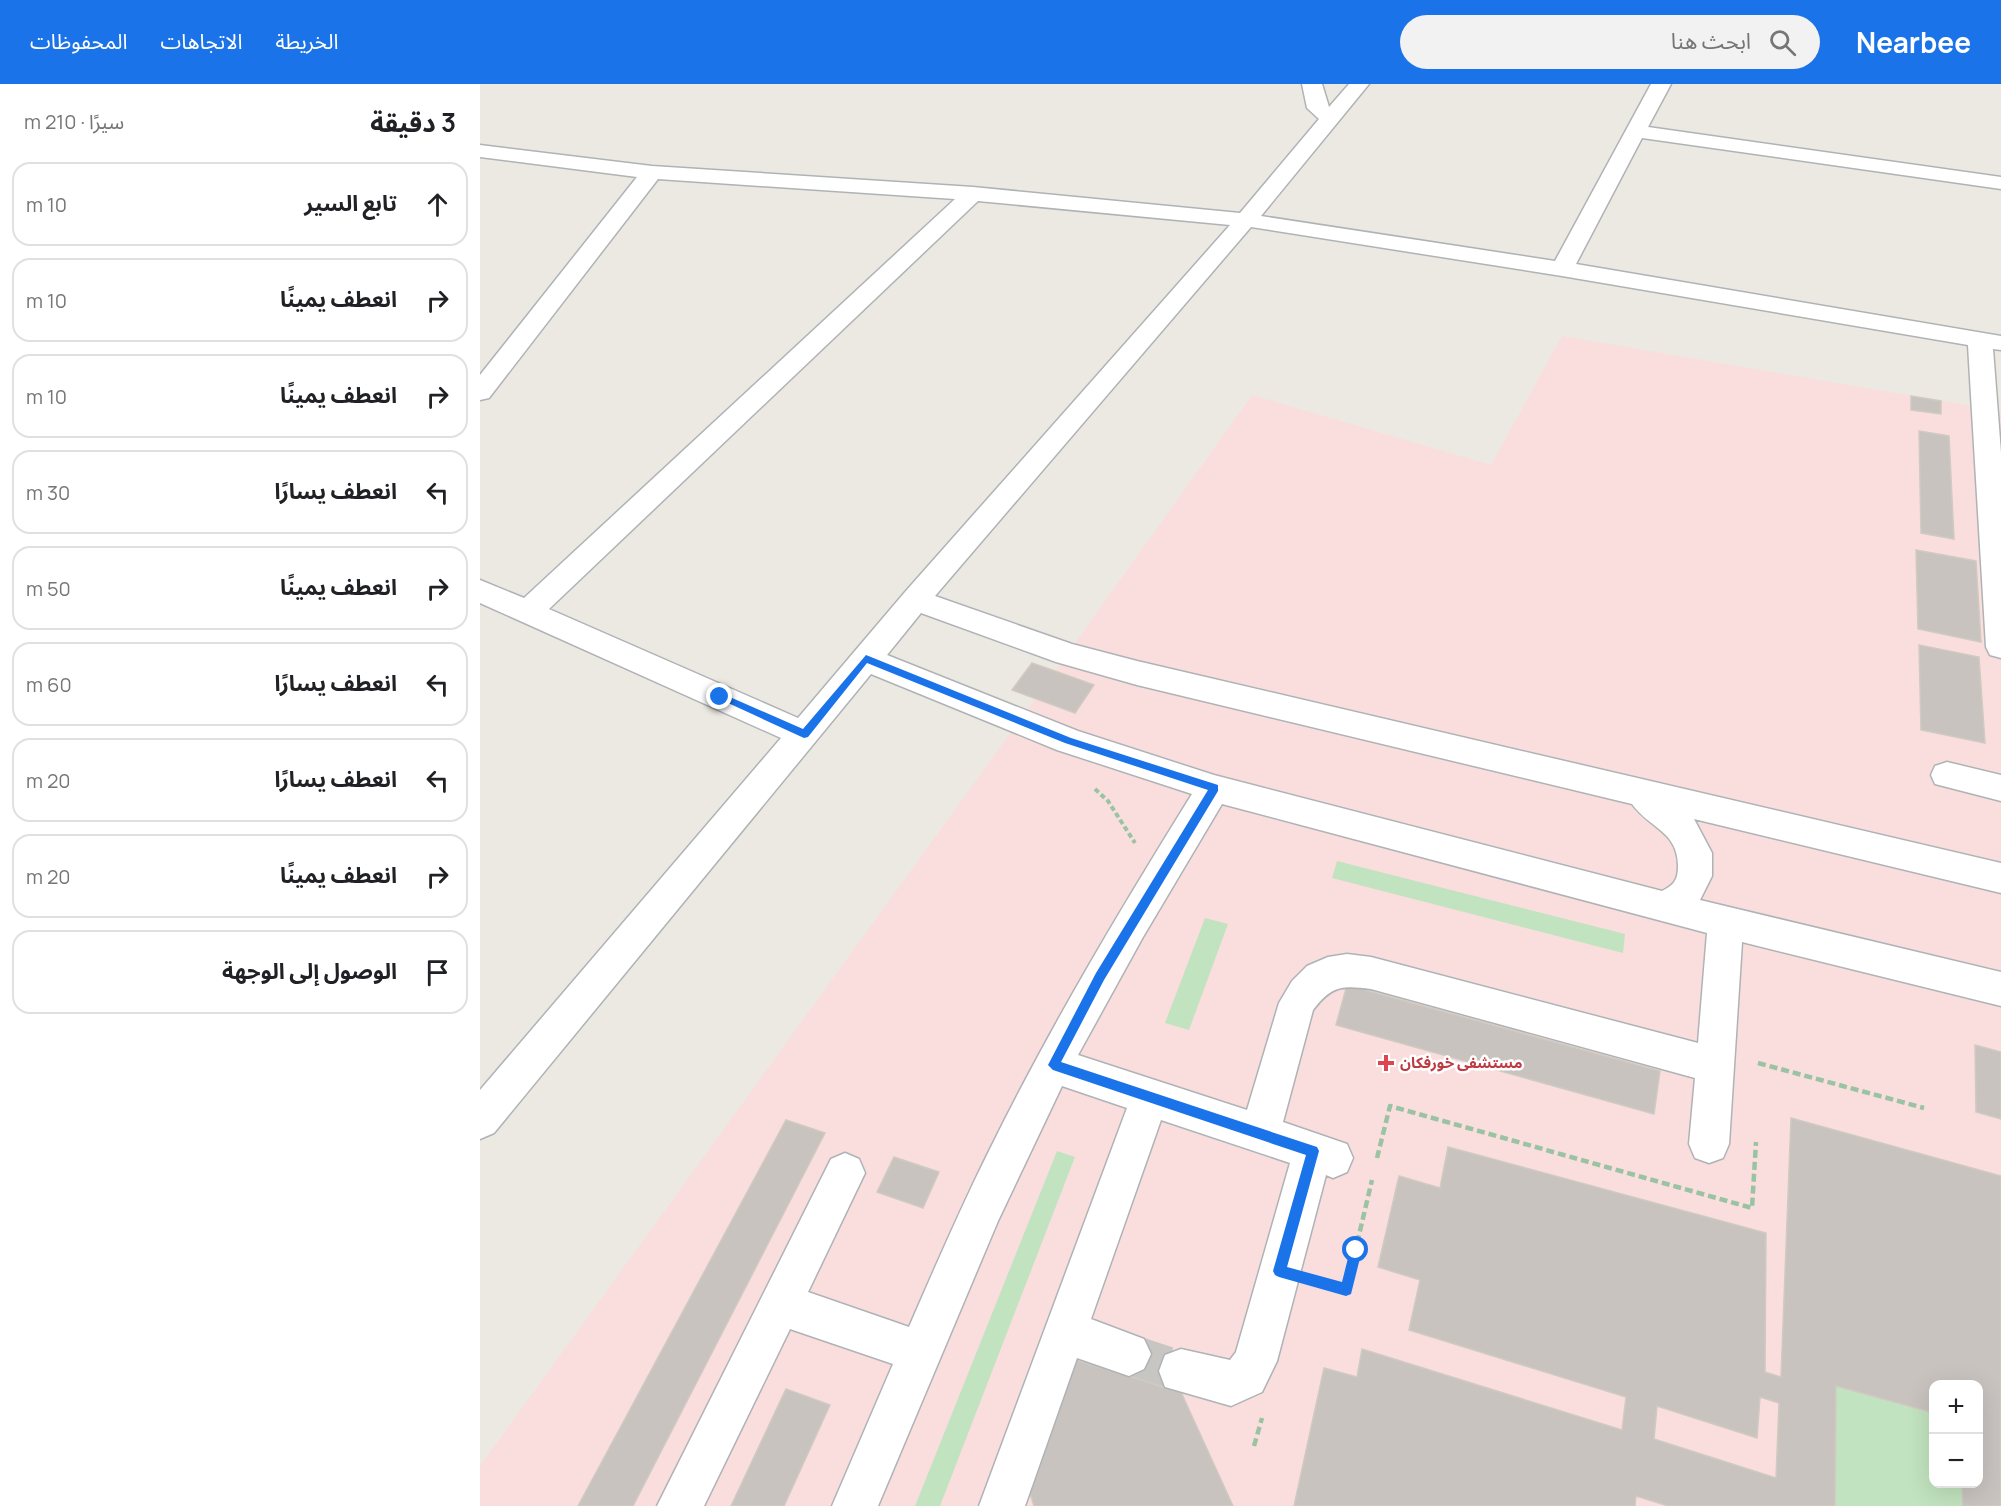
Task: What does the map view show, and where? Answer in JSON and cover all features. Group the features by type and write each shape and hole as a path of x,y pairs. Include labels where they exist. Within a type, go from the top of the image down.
{"street":[{"path":"1312,84 1317,108 1331,119"},
{"path":"480,1120 915,600 1246,220 1359,84"},
{"path":"1562,269 1661,84"},
{"path":"1636,131 2001,183"},
{"path":"480,151 652,172 973,194 1246,220 1562,269 1991,341 2001,647"},
{"path":"480,392 652,172"},
{"path":"528,612 973,194"},
{"path":"480,591 804,734"},
{"path":"915,600 1067,654 1137,673 2001,878"},
{"path":"866,659 1068,741 1214,788 1664,907 2001,988"},
{"path":"1947,776 2001,788"},
{"path":"855,1506 985,1204 1053,1065 1100,976 1214,788"},
{"path":"1639,793 1666,812 1685,831 1695,854 1695,876 1685,896 1664,907"},
{"path":"1709,1144 1726,921"},
{"path":"1260,1134 1298,1003 1309,985 1327,973 1349,969 1716,1059"},
{"path":"1053,1065 1324,1155 1279,1271 1255,1361 1246,1376 1231,1384 1181,1371"},
{"path":"1002,1506 1150,1096"},
{"path":"680,1506 845,1173"},
{"path":"780,1304 920,1352"},
{"path":"1066,1332 1129,1353"}],"path":[{"path":"1716,1059 1761,1064 1924,1108"},
{"path":"1760,1075 1761,1064"},
{"path":"1377,1160 1390,1106 1752,1208 1757,1131"},
{"path":"1279,1271 1346,1290 1374,1171"}],"shaded area":[{"name":"مستشفى خورفكان","path":"1562,336 2001,411 2001,1506 480,1506 480,1466 1035,699 1012,690 1032,663 1055,671 1252,395 1491,465"}],"green space":[{"path":"1337,861 1625,934 1623,953 1332,878"},
{"path":"1205,918 1228,924 1189,1030 1165,1023"},
{"path":"1057,1151 1075,1157 940,1506 915,1506"},
{"path":"1836,1386 1929,1412 1929,1488 1962,1488 1963,1506 1835,1506"}],"building":[{"path":"1911,396 1941,401 1941,414 1911,410"},
{"path":"1919,431 1949,436 1954,539 1921,533"},
{"path":"1916,550 1976,561 1981,642 1918,629"},
{"path":"1919,645 1979,657 1985,743 1921,730"},
{"path":"1032,663 1094,685 1075,713 1012,690"},
{"path":"1347,985 1660,1071 1654,1114 1336,1025"},
{"path":"1975,1045 2001,1052 2001,1119 1976,1112"},
{"path":"1791,1118 2001,1176 2001,1506 1963,1506 1962,1488 1983,1488 1983,1380 1929,1380 1929,1412 1836,1386 1835,1506 1668,1506 1636,1496 1635,1506 1294,1506 1324,1368 1357,1377 1362,1349 1622,1430 1626,1397 1409,1330 1420,1280 1378,1267 1399,1176 1440,1188 1448,1147 1766,1233 1765,1372 1781,1377","holes":["1760,1397 1779,1403 1776,1478 1654,1439 1657,1406 1757,1438"]},
{"path":"786,1120 825,1133 633,1506 578,1506"},
{"path":"894,1157 939,1172 923,1208 877,1192"},
{"path":"1133,1341 1185,1357 1175,1391 1123,1374"},
{"path":"1072,1359 1181,1392 1233,1506 1034,1506 1028,1487"},
{"path":"786,1389 830,1405 784,1506 731,1506"}],"tunnel":[{"path":"1129,1354 1181,1371"}],"place":[{"name":"مستشفى خورفكان","path":"1386,1063"}],"route":[{"path":"720,697 804,734 866,659 1068,741 1214,788 1100,976 1053,1065 1313,1151 1279,1271 1346,1290 1356,1250"}]}
